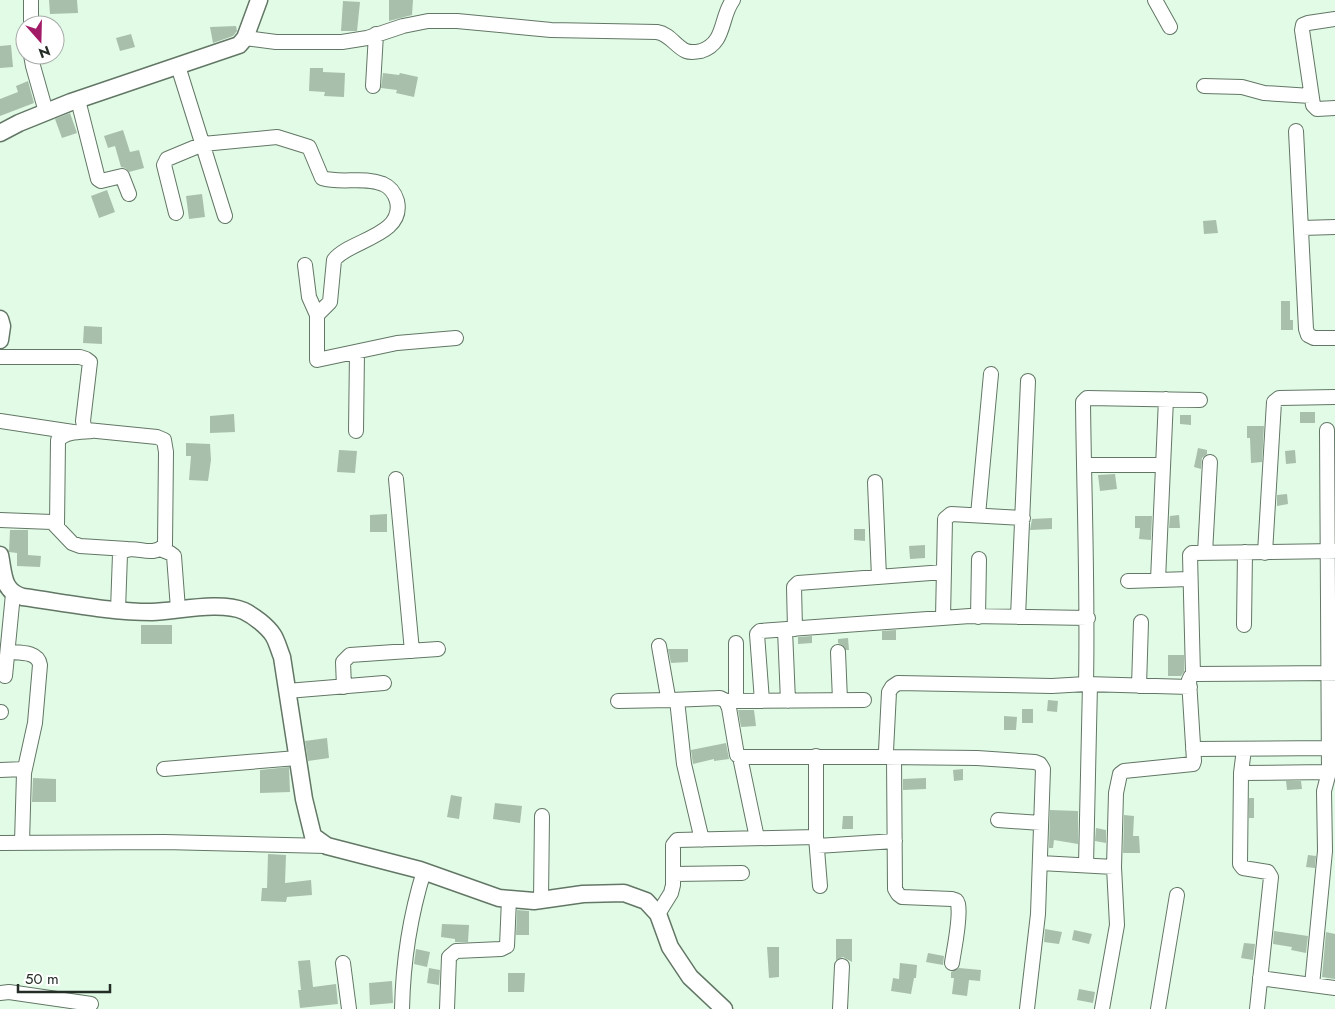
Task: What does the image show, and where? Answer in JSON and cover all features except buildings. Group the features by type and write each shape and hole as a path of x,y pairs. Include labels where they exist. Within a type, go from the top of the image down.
{"street":[{"path":"31,0 31,15"},
{"path":"0,133 19,122 78,100 239,45 245,38 260,0"},
{"path":"245,38 276,42 356,40 403,26 428,21 457,20 550,30 657,32 666,34 685,50 700,52 714,44 719,37 733,0"},
{"path":"1155,0 1170,27"},
{"path":"1335,19 1308,22 1303,25 1302,30 1311,96 1315,108 1335,108"},
{"path":"374,86 376,34"},
{"path":"33,65 46,112"},
{"path":"178,66 225,216"},
{"path":"1204,86 1242,87 1264,93 1311,96"},
{"path":"78,100 98,179 122,176 129,194"},
{"path":"1296,131 1306,329 1308,335 1314,338 1335,338"},
{"path":"176,213 164,161 202,139 282,138 309,147 322,178 373,181 385,185 394,193 398,209 397,216 392,223 379,233 342,252 334,260 330,302 317,315"},
{"path":"1302,228 1335,227"},
{"path":"305,265 309,296 317,315 317,360 396,343 456,338"},
{"path":"0,319 2,326 0,340"},
{"path":"356,431 357,352"},
{"path":"0,357 80,357 86,359 90,362 84,426 87,430 157,437 164,440 166,452 166,540 165,545 160,550"},
{"path":"978,515 991,374"},
{"path":"1018,617 1028,381"},
{"path":"1266,553 1274,402 1279,398 1335,397"},
{"path":"1158,580 1166,399"},
{"path":"1086,865 1088,618 1084,402 1085,400 1200,400"},
{"path":"0,421 75,433"},
{"path":"1312,985 1325,851 1324,790 1329,772 1332,673 1332,551 1327,430"},
{"path":"57,526 58,440 62,436 92,431"},
{"path":"1206,553 1210,462"},
{"path":"1084,465 1164,465"},
{"path":"396,479 412,651"},
{"path":"875,482 879,577"},
{"path":"944,618 945,519 947,516 951,514 1023,518"},
{"path":"0,520 52,522 72,543 80,546 152,552 160,550 170,553 174,556 178,609"},
{"path":"118,610 120,554 127,549"},
{"path":"1102,1009 1117,924 1114,867 1116,793 1120,774 1124,772 1189,766 1194,761 1190,555 1192,553 1332,551"},
{"path":"1244,625 1245,552"},
{"path":"0,555 6,584 13,594 23,597 118,610 154,612 222,607 243,611 259,621 273,636 282,657 304,799 313,836 327,846"},
{"path":"978,616 979,559"},
{"path":"788,701 790,629 795,584 944,572"},
{"path":"1128,581 1189,579"},
{"path":"6,676 13,594"},
{"path":"762,701 758,634 760,632 978,616 1088,618"},
{"path":"1139,686 1141,622"},
{"path":"736,643 729,708 737,754 740,757 757,838"},
{"path":"659,646 666,693 674,700 684,764 702,840"},
{"path":"344,687 343,662 350,656 438,650"},
{"path":"8,652 35,655 40,659 35,724 25,769 22,842"},
{"path":"838,652 840,700"},
{"path":"1191,681 1195,674 1332,673"},
{"path":"952,963 957,930 958,904 956,900 902,897 895,890 895,841 890,757 886,751 889,692 892,687 898,683 1139,686 1191,681"},
{"path":"287,691 384,684"},
{"path":"618,701 720,698 731,701 864,700"},
{"path":"1193,749 1329,748"},
{"path":"1244,749 1241,772 1240,864 1243,868 1268,872 1271,877 1257,1009"},
{"path":"816,756 817,841 820,886"},
{"path":"740,757 977,758 1035,762 1040,764 1043,769 1038,914 1027,1009"},
{"path":"164,768 297,758"},
{"path":"0,770 25,769"},
{"path":"1241,772 1329,772"},
{"path":"542,816 542,900"},
{"path":"998,820 1041,823"},
{"path":"658,914 671,894 674,874 674,842 677,840 757,838 817,841 895,841"},
{"path":"0,843 164,842 327,846 424,871 499,898 534,901 583,894 624,893 646,901 658,914 670,947 690,977 724,1009"},
{"path":"1040,863 1114,867"},
{"path":"402,1009 403,975 407,944 424,871"},
{"path":"674,874 742,872"},
{"path":"1158,1009 1177,895"},
{"path":"447,1009 449,957 456,951 501,949 507,946 508,899"},
{"path":"343,964 349,1009"},
{"path":"840,1009 842,966"},
{"path":"1260,978 1335,988"},
{"path":"0,993 9,992 90,1004"}]}
